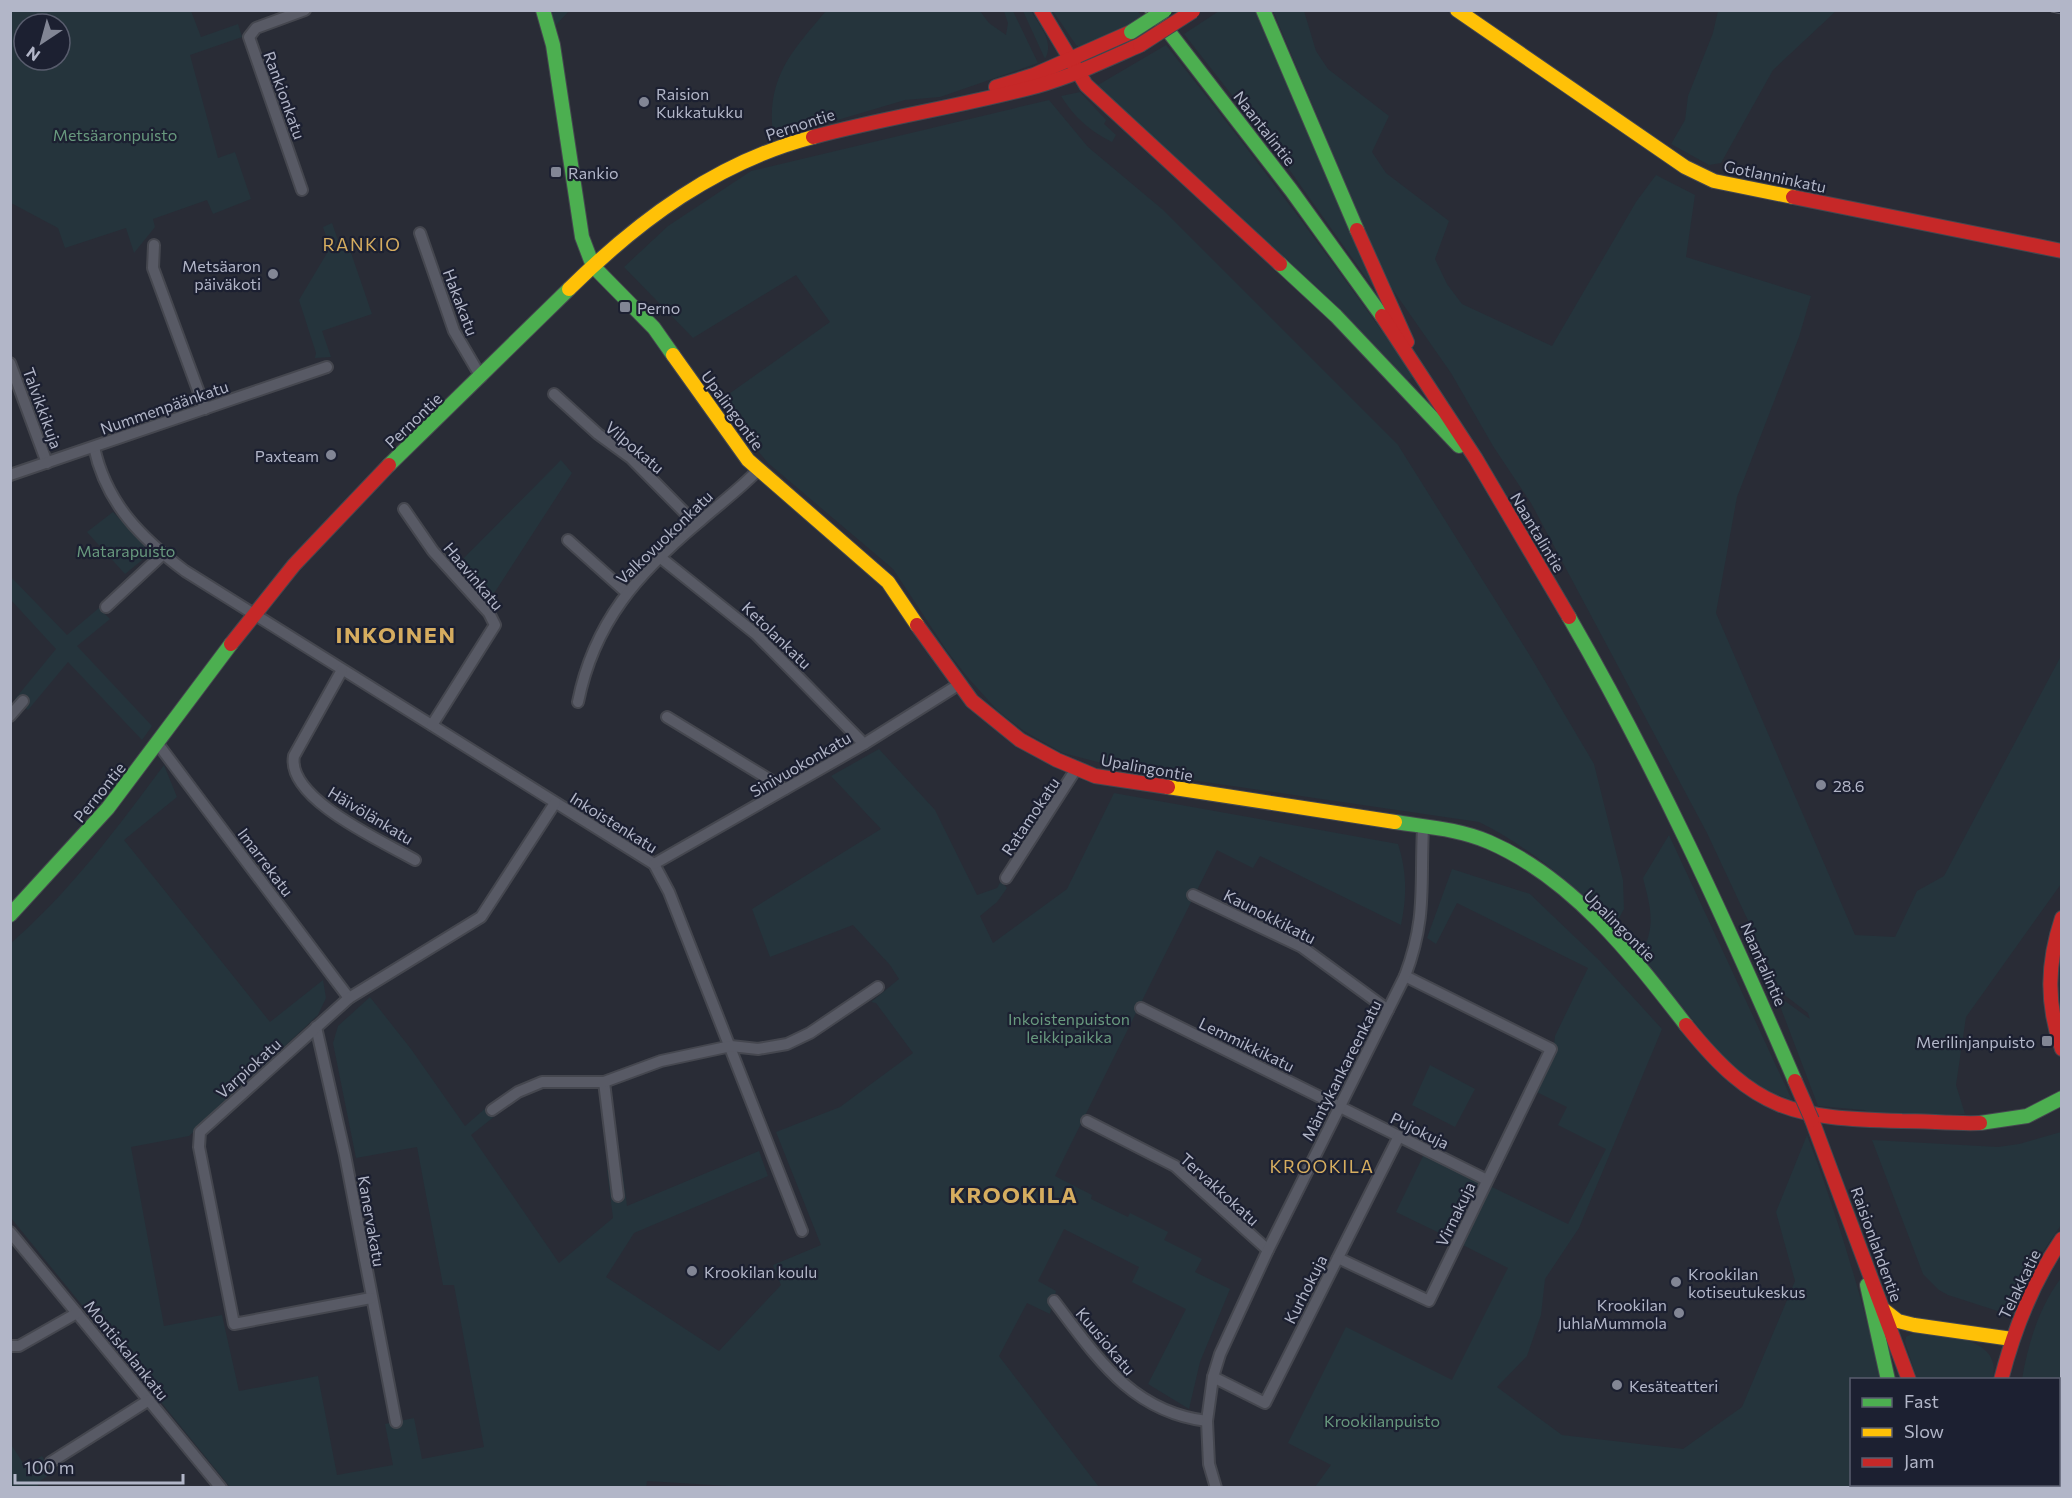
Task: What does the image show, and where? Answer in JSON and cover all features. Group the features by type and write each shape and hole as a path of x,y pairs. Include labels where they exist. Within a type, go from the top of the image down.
{"street":[{"name":"Rankionkatu","path":"302,190 249,36 256,28 305,10"},
{"name":"Upalingontie","path":"543,10 560,88 582,237 593,266 654,328 720,423 758,470 888,582 958,685 970,700 1002,727 1041,752 1076,769 1140,784 1482,838 1535,868 1629,953 1724,1070 1746,1088 1797,1112 1843,1120 2005,1122 2032,1116 2061,1098"},
{"path":"1041,10 1086,85 1370,349 1483,472"},
{"name":"Naantalintie","path":"1152,10 1310,214 1422,375 1553,589 1644,753 1745,960 1812,1120"},
{"name":"Pernontie","path":"10,915 79,842 158,744 253,615 294,565 371,483 593,266 669,202 734,166 781,146 824,132 951,102 1034,75 1131,32 1166,10"},
{"path":"1263,10 1338,190 1422,375"},
{"name":"Gotlanninkatu","path":"1456,10 1677,162 1714,181 2061,251"},
{"name":"Pernontie","path":"951,102 993,97 1078,73 1140,45 1194,11"},
{"name":"Hakakatu","path":"420,233 454,331 481,377"},
{"path":"154,245 153,268 205,409"},
{"name":"Talvikkikuja","path":"10,363 47,463"},
{"name":"Nummenpäänkatu","path":"10,476 327,367"},
{"name":"Vilpokatu","path":"554,394 597,435 631,458 696,524"},
{"name":"Inkoistenkatu","path":"94,447 98,464 114,502 127,519 163,554 253,615 654,864 669,892 802,1231"},
{"name":"Valkovuokonkatu","path":"578,702 589,658 610,616 626,592 696,524 758,470"},
{"name":"Haavinkatu","path":"404,509 433,551 489,613 495,625 432,725"},
{"path":"568,540 626,592"},
{"path":"106,607 163,554"},
{"name":"Ketolankatu","path":"661,558 756,634 864,744"},
{"name":"Häivölänkatu","path":"342,670 294,756 294,771 307,791 328,810 415,860"},
{"name":"Sinivuokonkatu","path":"654,864 864,744 958,685"},
{"path":"10,716 23,701"},
{"path":"667,717 784,789"},
{"name":"Imarrekatu","path":"158,744 349,998"},
{"name":"Ratamokatu","path":"1006,878 1076,769"},
{"name":"Varpiokatu","path":"371,1298 234,1324 199,1147 200,1132 349,998 481,917 555,803"},
{"name":"Mäntykankareenkatu","path":"1216,1488 1209,1464 1207,1421 1213,1377 1241,1306 1405,976 1420,925 1423,897 1423,828"},
{"name":"Kaunokkikatu","path":"1193,895 1302,947 1388,1010"},
{"path":"2061,918 2050,957 2049,992 2053,1023 2061,1049"},
{"name":"Virnakuja","path":"1338,1258 1429,1301 1551,1049 1405,976"},
{"path":"492,1110 530,1085 542,1082 604,1082 661,1061 730,1046 758,1049 787,1044 810,1033 878,987"},
{"name":"Lemmikkikatu","path":"1141,1008 1339,1106"},
{"name":"Kanervakatu","path":"315,1027 345,1155 396,1422"},
{"path":"604,1082 618,1196"},
{"name":"Pujokuja","path":"1339,1106 1487,1180"},
{"name":"Raisionlahdentie","path":"1812,1120 1908,1378"},
{"name":"Tervakkokatu","path":"1087,1121 1175,1166 1268,1250"},
{"name":"Kurhokuja","path":"1213,1377 1265,1403 1399,1136"},
{"path":"1853,1227 1888,1378"},
{"name":"Montiskalankatu","path":"10,1232 221,1488"},
{"name":"Telakkatie","path":"2002,1378 2024,1305 2061,1239"},
{"name":"Kuusiokatu","path":"1054,1301 1116,1380 1150,1401 1180,1414 1207,1421"},
{"path":"1884,1310 1899,1321 1914,1325 2012,1339"},
{"path":"10,1346 20,1346 77,1313"},
{"path":"51,1462 149,1400"}],"green space":[{"path":"551,10 569,11 555,26"},
{"name":"Metsäaronpuisto","path":"10,11 191,11 201,37 238,24 242,37 190,55 218,158 235,152 251,199 213,214 207,200 153,219 155,227 134,253 126,228 65,248 58,228 11,203"},
{"path":"826,11 980,11 989,23 1006,35 1008,23 1004,11 1013,11 1038,63 940,97 905,100 821,125 773,134 774,97 784,66 802,39"},
{"path":"1023,11 1031,11 1045,34 1048,53 1045,59"},
{"path":"1053,11 1137,11 1144,18 1081,48 1076,45"},
{"path":"1219,11 1255,11 1374,285 1372,286 1281,158 1184,34"},
{"path":"1273,11 1304,11 1316,51 1328,69 1389,116 1372,152 1386,173 1449,221 1435,259 1447,284 1462,304 1552,346 1636,202 1656,175 1695,195 1686,257 1811,296 1799,337 1737,497 1716,613 1855,935 1895,937 1917,891 1944,876 2061,656 2061,884 1966,1017 1956,1085 1965,1114 1874,1114 1864,1110 1818,1106 1778,996 1810,1019 1808,1013 1782,993 1707,833 1531,503 1493,446 1451,373 1386,280"},
{"path":"1718,11 1836,11 1773,70 1721,163 1709,165 1671,144 1685,120 1688,96 1713,33"},
{"path":"1166,45 1230,126 1414,376 1406,382 1099,88 1098,85"},
{"path":"1080,92 1106,120 1104,124 1116,135 1112,142 1083,123 1061,96"},
{"path":"1049,100 1088,147 1162,209 1398,445 1529,654 1594,764 1623,880 1624,909 1615,925 1534,855 1479,822 1136,772 1063,753 1024,731 998,711 969,679 947,651 893,569 768,463 747,438 726,396 830,322 796,275 693,338 624,267 668,226 751,171"},
{"path":"332,223 341,249 349,247 372,314 322,331 331,357 315,358 316,353 299,300 330,248 323,227"},
{"path":"561,460 572,473 493,595 476,584 457,565"},
{"name":"Matarapuisto","path":"113,512 147,547 147,556 125,574 87,532"},
{"path":"10,576 67,635 99,608 110,619 77,646 152,726 142,740 68,662 28,710 15,699 56,649 11,600"},
{"name":"Inkoistenpuiston leikkipaikka","path":"879,749 935,810 977,895 997,888 1001,881 1007,888 997,902 980,916 993,943 1067,889 1114,793 1398,844 1405,884 1401,925 1260,856 1253,868 1217,850 1055,1176 1092,1195 1091,1199 1128,1217 1130,1213 1168,1232 1164,1240 1202,1259 1195,1272 1230,1289 1200,1362 1189,1409 1148,1384 1186,1309 1132,1282 1139,1267 1064,1229 1038,1281 1056,1291 1050,1314 1027,1303 999,1356 1099,1487 760,1488 647,1481 646,1488 230,1487 11,1218 10,944 73,881 164,765 177,797 124,840 270,1022 323,980 326,998 318,1015 189,1136 131,1147 164,1326 222,1315 239,1391 318,1376 337,1475 393,1465 385,1424 414,1418 422,1459 484,1447 454,1285 443,1285 417,1147 356,1158 333,1043 338,1026 370,997 411,1049 465,1126 488,1106 495,1116 471,1135 559,1263 613,1218 607,1170 622,1168 627,1206 759,1151 768,1176 634,1233 606,1277 719,1351 781,1285 773,1265 821,1245 776,1132 840,1107 913,1053 876,1003 871,1002 899,979 890,965 853,925 770,957 752,909 881,829 831,776"},
{"path":"1669,835 1792,1100 1765,1090 1728,1064 1641,955 1649,935 1651,917 1643,878"},
{"name":"Krookilanpuisto","path":"1452,869 1530,894 1600,961 1662,1029 1579,1228 1545,1279 1541,1315 1527,1356 1497,1387 1562,1435 1683,1449 1742,1407 1795,1281 1776,1212 1807,1135 1848,1256 1882,1378 1850,1378 1850,1486 1897,1487 1315,1487 1331,1465 1288,1443 1346,1327 1452,1380 1508,1268 1461,1244 1490,1186 1568,1224 1606,1149 1558,1125 1567,1107 1537,1092 1552,1060 1555,1036 1588,968 1457,903 1436,944 1427,938"},
{"path":"1430,1065 1475,1089 1455,1127 1412,1105"},
{"path":"2061,1132 2061,1225 2034,1265 2010,1315 1939,1290 1923,1274 1872,1140 1998,1147 2019,1144"},
{"path":"1424,1154 1482,1182 1454,1240 1396,1212"},
{"path":"2061,1278 2061,1487 2026,1487 2060,1486 2060,1378 2022,1378 2036,1326 2053,1289"},
{"path":"1915,1332 1968,1340 1989,1354 1994,1365 1993,1378 1917,1378 1905,1342 1906,1337"},
{"path":"10,1443 25,1466 42,1456 52,1473 37,1483 39,1487 11,1487"}],"railway":[{"path":"2052,10 2062,12"}],"traffic: fast":[{"path":"543,10 553,45 582,237 593,266 654,328 673,355"},
{"path":"1152,10 1291,190 1382,316"},
{"path":"1131,32 1165,10"},
{"path":"1263,10 1357,230"},
{"path":"1280,264 1336,316 1459,446"},
{"path":"389,465 569,289"},
{"path":"1569,617 1631,730 1689,846 1795,1081"},
{"path":"10,915 108,808 231,644"},
{"path":"1395,822 1443,829 1478,838 1519,857 1547,876 1574,897 1622,946 1686,1025"},
{"path":"1980,1123 2027,1116 2062,1098"},
{"path":"1867,1285 1888,1378"}],"traffic: slow":[{"path":"1457,10 1685,167 1714,181 1793,197"},
{"path":"569,289 623,240 681,196 744,162 813,137"},
{"path":"673,355 748,460 888,582 917,625"},
{"path":"1168,787 1395,822"},
{"path":"1884,1310 1898,1321 1914,1325 2012,1339"}],"traffic: jam":[{"path":"1041,10 1086,85 1280,264"},
{"path":"1140,45 1193,11"},
{"path":"996,87 1034,75 1131,32"},
{"path":"813,137 1037,86 1076,73 1140,45"},
{"path":"1793,197 2062,251"},
{"path":"1357,230 1407,342"},
{"path":"1382,316 1476,459 1569,617"},
{"path":"231,644 294,565 389,465"},
{"path":"917,625 972,701 1020,740 1057,760 1095,776 1168,787"},
{"path":"2062,918 2053,951 2050,984 2053,1016 2062,1049"},
{"path":"1686,1025 1734,1076 1756,1093 1779,1104 1804,1112 1832,1117 1980,1123"},
{"path":"1795,1081 1812,1120"},
{"path":"1812,1120 1908,1378"},
{"path":"2002,1378 2025,1307 2062,1239"}],"place":[{"name":"Raision Kukkatukku","path":"644,102"},
{"name":"Rankio","path":"556,172"},
{"name":"Metsäaron päiväkoti","path":"273,274"},
{"name":"Perno","path":"625,307"},
{"name":"Paxteam","path":"331,455"},
{"name":"28.6","path":"1821,785"},
{"name":"Merilinjanpuisto","path":"2047,1041"},
{"name":"Krookilan koulu","path":"692,1271"},
{"name":"Krookilan kotiseutukeskus","path":"1676,1282"},
{"name":"Krookilan JuhlaMummola","path":"1679,1313"},
{"name":"Kesäteatteri","path":"1617,1385"}],"district":[{"name":"RANKIO","path":"362,244"},
{"name":"INKOINEN","path":"396,634"},
{"name":"KROOKILA","path":"1322,1166"},
{"name":"KROOKILA","path":"1014,1194"}]}
